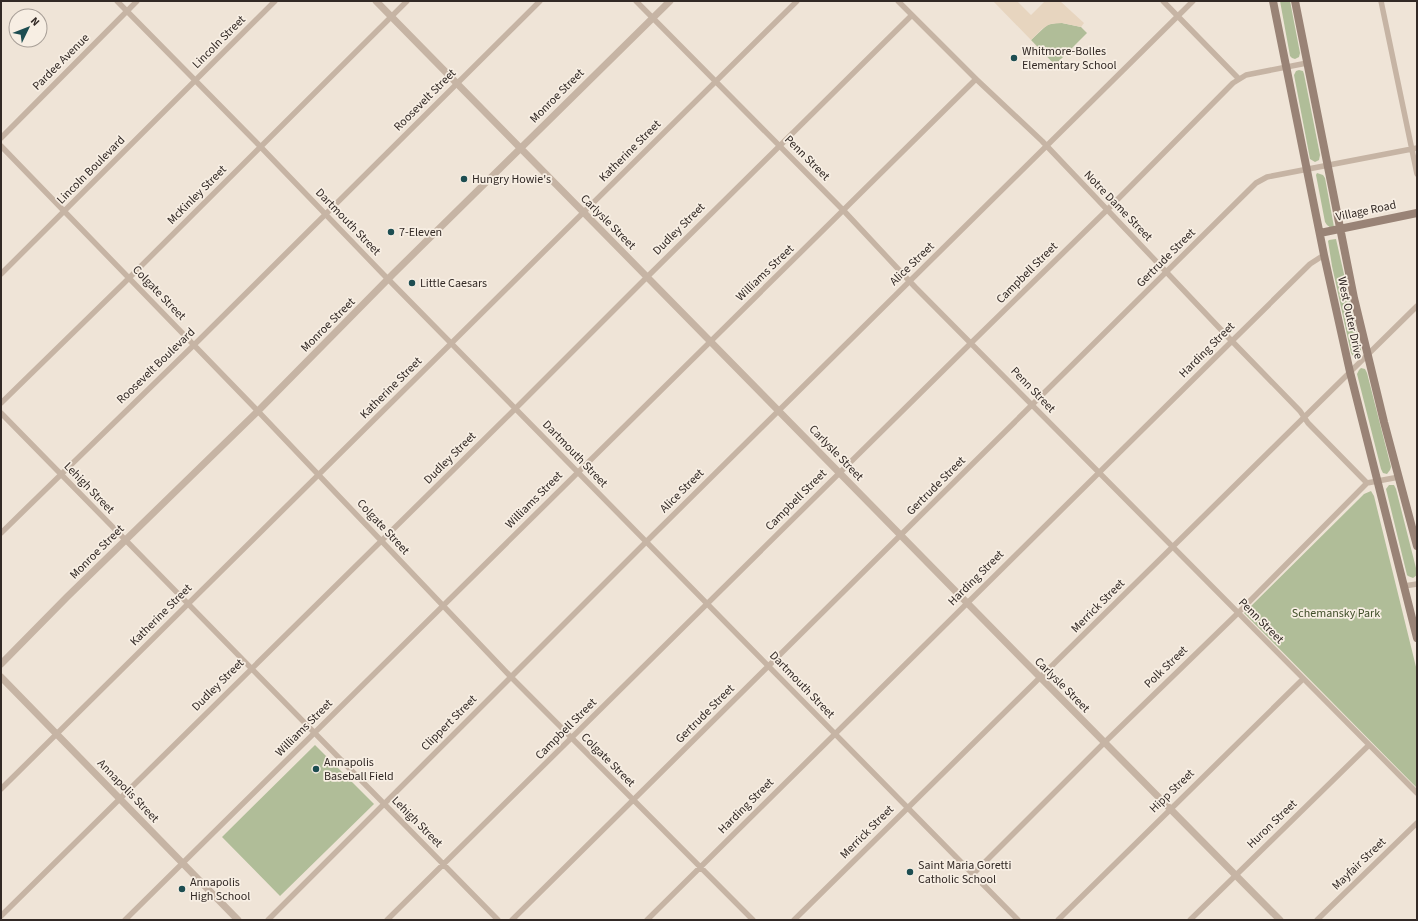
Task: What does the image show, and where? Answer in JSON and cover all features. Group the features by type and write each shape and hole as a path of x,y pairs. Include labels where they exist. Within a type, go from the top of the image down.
{"main road":[{"name":"West Outer Drive","path":"1273,1 1306,170 1350,372 1417,638"},
{"name":"West Outer Drive","path":"1295,1 1339,229 1354,298 1384,422 1400,477 1417,546"},
{"name":"Village Road","path":"1320,233 1417,213"}],"street":[{"name":"Dartmouth Street","path":"117,1 515,409 1018,920"},
{"name":"Pardee Avenue","path":"1,138 137,1"},
{"name":"Lincoln Street","path":"195,81 276,1"},
{"name":"Carlysle Street","path":"376,1 1040,678 1280,920"},
{"name":"McKinley Street","path":"1,403 129,278 407,1"},
{"name":"Roosevelt Street","path":"324,214 540,1"},
{"name":"Penn Street","path":"636,1 844,210 910,281 1032,405 1417,793"},
{"name":"Monroe Street","path":"1,664 125,540 258,411 388,279 670,1"},
{"name":"Katherine Street","path":"1,789 58,734 187,604 319,476 451,343 797,1"},
{"name":"Notre Dame Street","path":"898,1 1047,147 1300,411 1308,423 1367,483"},
{"path":"1163,1 1239,79"},
{"name":"Alice Street","path":"646,542 1193,1"},
{"path":"1381,1 1414,148 1417,174"},
{"name":"Dudley Street","path":"1,916 251,668 382,541 646,277 912,15"},
{"name":"Campbell Street","path":"387,920 1107,210 1233,83 1246,75 1307,63"},
{"name":"Williams Street","path":"125,920 976,79"},
{"name":"Lincoln Boulevard","path":"1,274 195,81"},
{"name":"Colgate Street","path":"1,146 258,411 511,677 753,920"},
{"name":"Gertrude Street","path":"512,920 1262,179 1414,148"},
{"name":"Roosevelt Boulevard","path":"1,533 324,214"},
{"name":"Harding Street","path":"646,920 1310,264 1324,254"},
{"name":"Merrick Street","path":"794,920 1417,306"},
{"name":"Lehigh Street","path":"1,413 498,920"},
{"path":"1367,483 1400,477"},
{"name":"Polk Street","path":"973,874 1104,743 1238,613 1367,483"},
{"name":"Clippert Street","path":"268,920 646,542"},
{"path":"1404,586 1417,584"},
{"name":"Annapolis Street","path":"1,677 238,920"},
{"name":"Hipp Street","path":"1058,920 1170,808 1303,679"},
{"name":"Huron Street","path":"1190,920 1369,745"},
{"name":"Mayfair Street","path":"1317,920 1417,823"}],"green space":[{"path":"1280,1 1290,1 1300,53 1299,57 1295,59 1290,56"},
{"path":"1056,23 1081,27 1087,33 1055,65 1031,40 1047,25"},
{"path":"1296,71 1303,71 1304,74 1320,155 1319,160 1315,162 1310,159 1294,75"},
{"path":"1317,173 1323,175 1325,178 1334,227 1331,228 1325,222 1316,175"},
{"path":"1336,239 1361,349 1361,354 1357,357 1353,356 1351,353 1332,266 1328,241"},
{"path":"1361,368 1365,369 1367,373 1391,467 1387,474 1383,473 1381,469 1357,374"},
{"path":"1389,485 1394,485 1396,489 1417,572 1417,575 1413,578 1407,575 1386,489"},
{"name":"Schemansky Park","path":"1371,491 1374,496 1417,671 1417,788 1244,613 1364,494"},
{"path":"315,745 374,804 280,896 222,837"}],"shaded area":[{"path":"993,1 1017,1 1031,15 1045,1 1060,1 1084,23 1081,27 1062,23 1050,24 1042,29 1031,40"}],"place":[{"name":"Whitmore-Bolles Elementary School","path":"1014,58"},
{"name":"Hungry Howie's","path":"464,179"},
{"name":"7-Eleven","path":"391,232"},
{"name":"Little Caesars","path":"412,283"},
{"name":"Annapolis Baseball Field","path":"316,769"},
{"name":"Saint Maria Goretti Catholic School","path":"910,872"},
{"name":"Annapolis High School","path":"182,889"}]}
